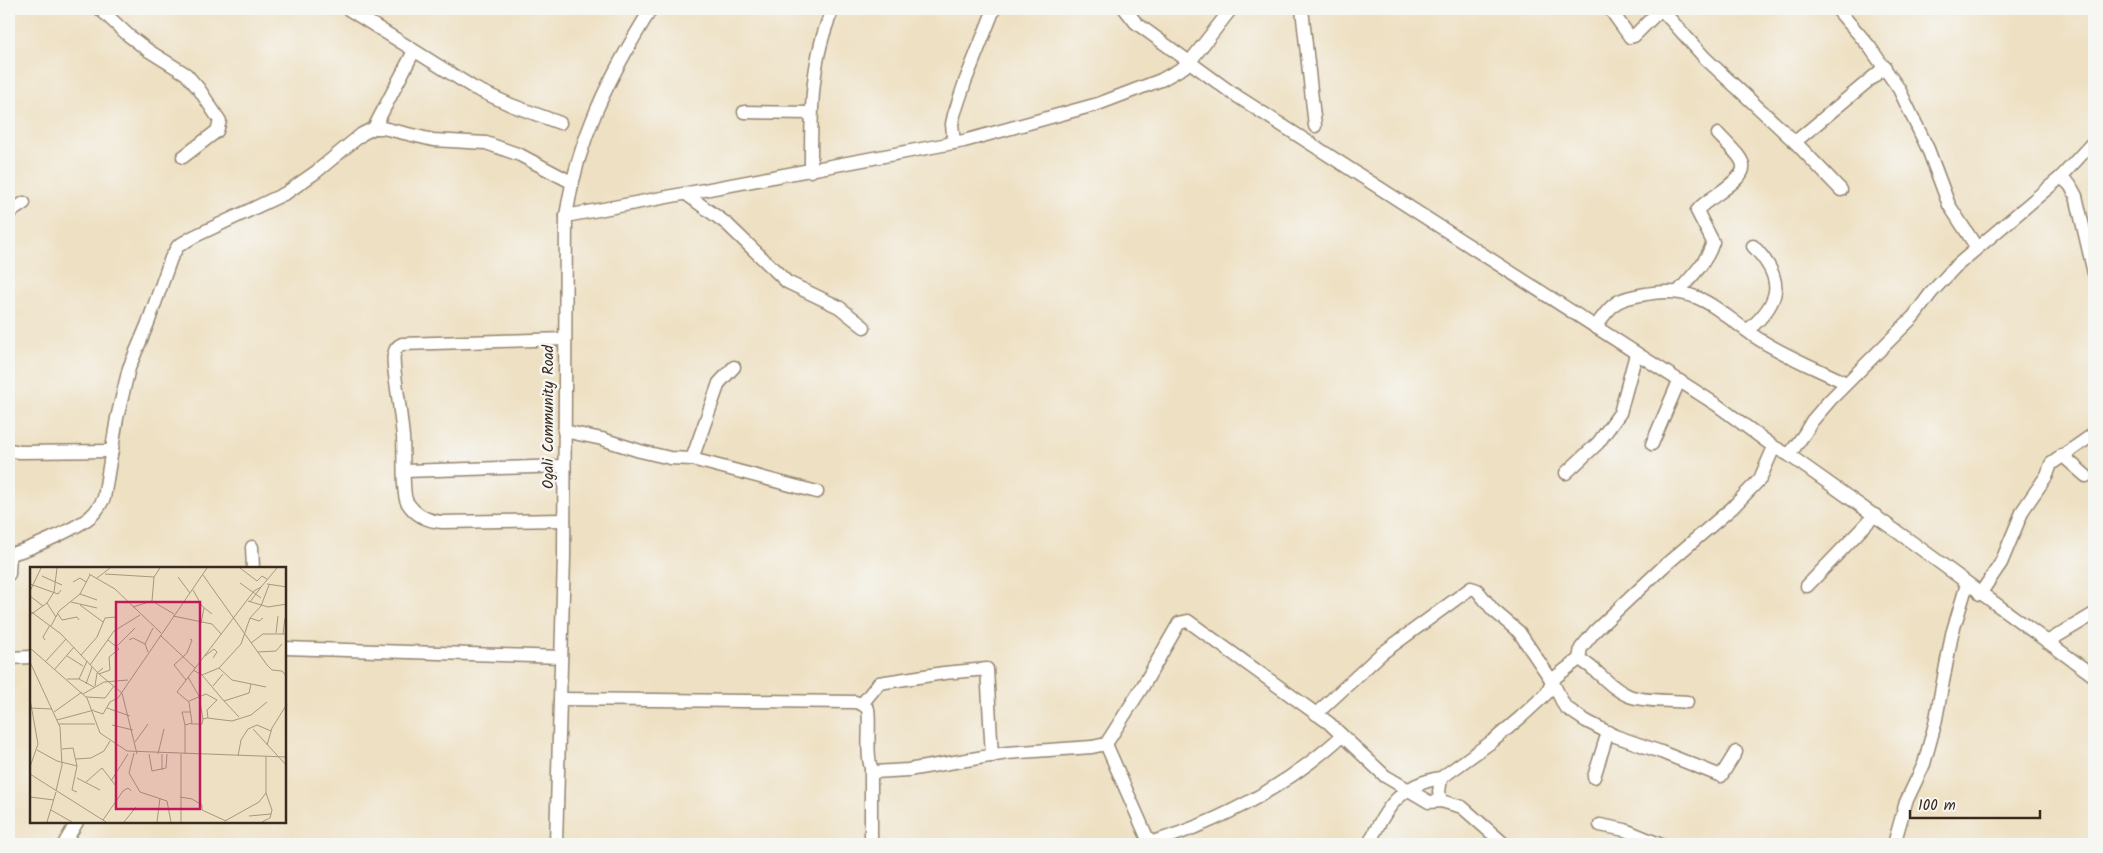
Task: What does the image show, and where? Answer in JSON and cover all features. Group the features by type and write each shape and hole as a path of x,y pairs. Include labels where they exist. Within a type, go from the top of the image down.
{"street":[{"path":"100,9 128,35 149,51 186,74 199,89 220,122 217,131 183,157"},
{"path":"348,9 474,88 511,105 560,123"},
{"name":"Ogali Community Road","path":"556,844 564,520 566,216 571,182 582,146 601,97 629,44 651,9"},
{"path":"810,171 811,113 816,67 821,38 832,9"},
{"path":"954,143 952,124 954,115 994,9"},
{"path":"1125,9 1136,23 1188,63 1332,159 1718,405 1774,447 1789,455 1875,515 2094,676"},
{"path":"566,216 954,143 1098,104 1161,80 1188,63 1231,9"},
{"path":"1302,9 1315,126"},
{"path":"1610,9 1630,37 1634,36 1661,9 1705,58 1795,142 1841,190"},
{"path":"1837,9 1885,67 1912,114 1949,205 1977,248"},
{"path":"374,128 414,51"},
{"path":"1795,142 1885,67"},
{"path":"744,112 811,113"},
{"path":"9,574 9,554 35,545 80,524 95,513 104,498 129,368 174,250 193,237 286,193 316,172 362,134 374,128 383,128 432,140 486,143 514,152 571,182"},
{"path":"1678,292 1702,265 1710,252 1713,242 1698,211 1703,204 1743,174 1744,167 1742,161 1718,134"},
{"path":"1789,455 1812,421 1846,383 1914,316 1931,293 1955,267 2061,177 2094,141"},
{"path":"2061,177 2070,185 2076,196 2094,273"},
{"path":"686,194 727,224 787,282 839,307 864,327"},
{"path":"9,213 24,203"},
{"path":"1748,330 1767,308 1776,286 1776,280 1766,262 1753,246"},
{"path":"1595,327 1610,307 1620,299 1665,290 1685,292 1709,303 1768,345 1846,383"},
{"path":"564,520 442,522 424,519 406,499 394,352 397,346 402,344 565,339"},
{"path":"1566,473 1598,443 1620,413 1636,354"},
{"path":"692,459 719,383 734,367"},
{"path":"1652,444 1679,381"},
{"path":"564,431 602,439 663,456 692,459 817,492"},
{"path":"1980,594 2001,563 2023,510 2052,464 2091,436 2094,431"},
{"path":"1369,844 1382,816 1399,796 1427,780 1441,778 1494,740 1547,693 1552,681 1580,659 1581,648 1595,631 1663,567 1732,508 1760,479 1774,447"},
{"path":"9,450 20,452 112,451"},
{"path":"2062,455 2086,476"},
{"path":"405,471 564,466"},
{"path":"1807,586 1875,515"},
{"path":"252,547 253,567"},
{"path":"1894,844 1906,802 1924,764 1935,724 1952,634 1967,584"},
{"path":"1316,714 1381,654 1470,588 1477,590 1493,610 1519,632 1552,681 1565,707 1586,721 1608,732 1721,776 1736,752"},
{"path":"2047,642 2094,614"},
{"path":"871,769 874,772 908,770 1007,753 1092,747 1106,744 1143,686 1179,623 1188,620 1316,714 1385,776 1429,802 1441,801 1462,807 1504,844"},
{"path":"286,648 561,657"},
{"path":"9,658 30,657"},
{"path":"1580,659 1628,696 1639,699 1687,702"},
{"path":"862,704 879,683 944,673 987,670 992,756"},
{"path":"560,699 851,702 862,704 868,708 870,720 868,763 871,769 871,844"},
{"path":"1594,777 1608,732"},
{"path":"1106,744 1149,844 1214,821 1241,807 1294,774 1318,757 1342,736"},
{"path":"1441,778 1439,792 1441,801"},
{"path":"64,844 76,823"},
{"path":"1600,826 1625,830 1659,844"}]}
